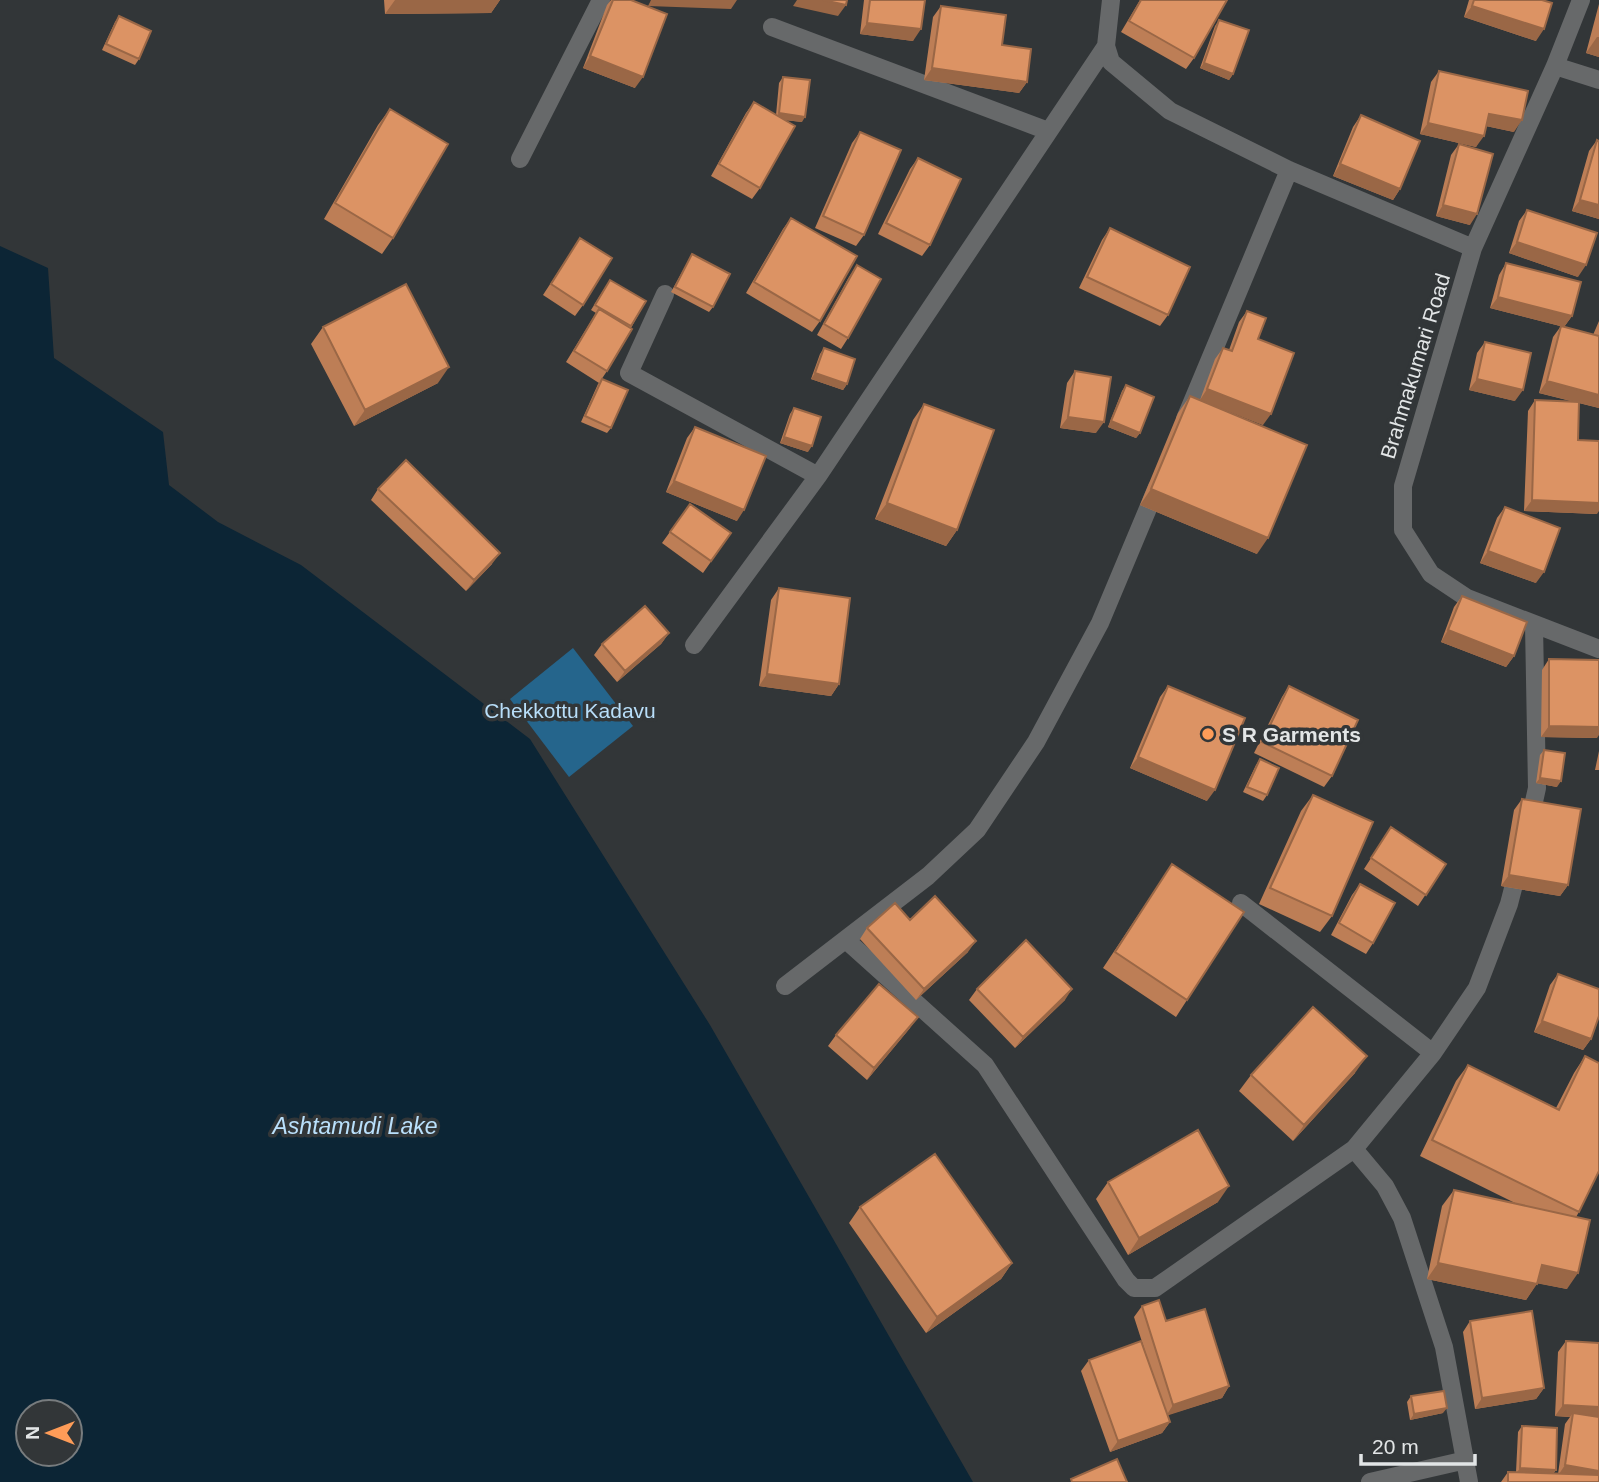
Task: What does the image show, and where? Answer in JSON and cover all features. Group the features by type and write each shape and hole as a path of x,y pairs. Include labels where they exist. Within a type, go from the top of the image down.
{"street":[{"path":"520,159 601,0"},
{"path":"1111,0 1106,22 1106,46 1111,62 1170,111 1289,170 1473,248"},
{"name":"Brahmakumari Road","path":"1581,0 1555,66 1473,248 1403,486 1403,530 1431,574 1467,598 1599,649"},
{"path":"772,27 1048,131"},
{"path":"694,645 818,476 1106,46"},
{"path":"1555,66 1599,80"},
{"path":"1178,435 1289,170"},
{"path":"665,294 629,373 818,476"},
{"path":"785,986 928,876 977,830 1036,742 1100,623 1163,472"},
{"path":"846,940 940,1028 985,1065 1134,1288 1155,1288 1353,1149 1433,1053 1477,988 1509,904 1537,788 1534,625"},
{"path":"1241,903 1433,1053"},
{"path":"1353,1149 1385,1186 1402,1217 1444,1347 1469,1482"},
{"path":"1370,1482 1466,1460"}],"green space":[{"name":"Chekkottu Kadavu","path":"573,648 633,726 569,777 510,699"}],"water":[{"name":"Ashtamudi Lake","path":"0,246 48,268 54,358 163,432 169,485 218,522 301,565 530,739 710,1025 973,1482 0,1482"}],"building":[{"path":"613,0 631,0 667,14 643,77 590,56"},
{"path":"823,0 847,0 846,5"},
{"path":"870,0 925,0 921,29 867,23"},
{"path":"1141,0 1227,0 1194,58 1129,21"},
{"path":"1474,0 1542,0 1552,3 1544,29 1472,6"},
{"path":"941,6 1006,15 1002,45 1031,49 1027,82 932,68"},
{"path":"119,16 151,31 139,59 106,44"},
{"path":"1219,20 1249,30 1233,74 1204,63"},
{"path":"1439,71 1528,91 1522,120 1489,114 1484,136 1428,123"},
{"path":"783,77 810,80 805,117 779,113"},
{"path":"754,102 795,126 760,188 719,164"},
{"path":"390,109 448,144 393,238 335,203"},
{"path":"1361,115 1420,141 1400,189 1340,164"},
{"path":"860,132 901,150 864,235 823,216"},
{"path":"1597,140 1599,141 1599,205 1580,200"},
{"path":"1459,144 1493,154 1477,214 1443,205"},
{"path":"918,158 961,179 930,245 886,223"},
{"path":"1527,210 1597,233 1586,265 1517,242"},
{"path":"791,218 857,256 820,321 754,282"},
{"path":"1110,228 1190,267 1168,315 1087,277"},
{"path":"580,238 612,258 583,305 551,284"},
{"path":"692,254 730,274 713,307 675,287"},
{"path":"1506,263 1581,282 1572,316 1498,297"},
{"path":"857,265 881,279 848,338 824,324"},
{"path":"610,280 646,301 631,326 595,305"},
{"path":"406,284 449,367 365,410 323,327"},
{"path":"599,309 632,329 607,371 574,351"},
{"path":"1247,311 1266,318 1258,339 1294,353 1271,414 1207,389 1223,348 1232,351"},
{"path":"1561,326 1599,336 1599,395 1547,381"},
{"path":"1485,342 1531,353 1523,390 1477,379"},
{"path":"824,348 855,359 847,384 815,373"},
{"path":"1075,371 1111,377 1104,422 1068,417"},
{"path":"602,379 628,390 611,428 585,416"},
{"path":"1126,385 1154,397 1140,433 1111,421"},
{"path":"1190,396 1307,445 1268,538 1151,489"},
{"path":"1535,400 1579,402 1578,440 1599,441 1599,503 1532,500"},
{"path":"924,404 994,430 957,530 887,503"},
{"path":"794,408 821,417 812,446 784,437"},
{"path":"695,427 766,456 744,510 674,481"},
{"path":"406,460 500,553 474,580 378,489"},
{"path":"690,504 731,533 711,561 670,532"},
{"path":"1505,507 1560,528 1544,572 1488,551"},
{"path":"779,588 850,598 839,684 767,674"},
{"path":"1462,596 1527,622 1514,656 1448,630"},
{"path":"645,606 669,633 625,671 602,644"},
{"path":"1549,659 1599,660 1599,727 1549,726"},
{"path":"1168,686 1245,718 1215,790 1138,757"},
{"path":"1289,686 1358,720 1332,776 1262,742"},
{"path":"1544,750 1565,753 1561,781 1540,778"},
{"path":"1260,759 1279,768 1267,795 1247,787"},
{"path":"1313,795 1373,822 1332,916 1270,888"},
{"path":"1522,799 1581,809 1568,885 1509,875"},
{"path":"1391,827 1446,864 1426,895 1371,858"},
{"path":"1172,864 1244,912 1187,1000 1115,952"},
{"path":"1360,884 1395,903 1373,943 1339,923"},
{"path":"935,896 976,941 924,989 867,928 895,903 910,920"},
{"path":"1026,940 1072,989 1023,1037 977,989"},
{"path":"1558,974 1599,989 1599,1016 1591,1039 1542,1021"},
{"path":"879,984 918,1017 874,1068 836,1035"},
{"path":"1313,1007 1367,1056 1304,1125 1251,1075"},
{"path":"1585,1056 1599,1063 1599,1171 1579,1212 1432,1140 1468,1065 1559,1110"},
{"path":"1198,1130 1229,1186 1139,1238 1108,1182"},
{"path":"935,1154 1012,1263 937,1317 860,1207"},
{"path":"1454,1190 1590,1220 1578,1273 1542,1265 1537,1284 1438,1263"},
{"path":"1159,1300 1166,1321 1205,1309 1229,1386 1173,1405 1142,1306"},
{"path":"1532,1311 1544,1388 1482,1398 1470,1321"},
{"path":"1141,1341 1170,1422 1118,1441 1089,1360"},
{"path":"1566,1341 1599,1343 1599,1407 1563,1405"},
{"path":"1444,1391 1447,1408 1414,1414 1411,1396"},
{"path":"1573,1413 1599,1417 1599,1471 1565,1465"},
{"path":"1522,1426 1557,1428 1556,1470 1520,1468"},
{"path":"1117,1459 1127,1482 1072,1482 1071,1479"},
{"path":"1508,1472 1599,1475 1599,1482 1508,1482"}],"place":[{"name":"S R Garments","path":"1208,734"}]}
